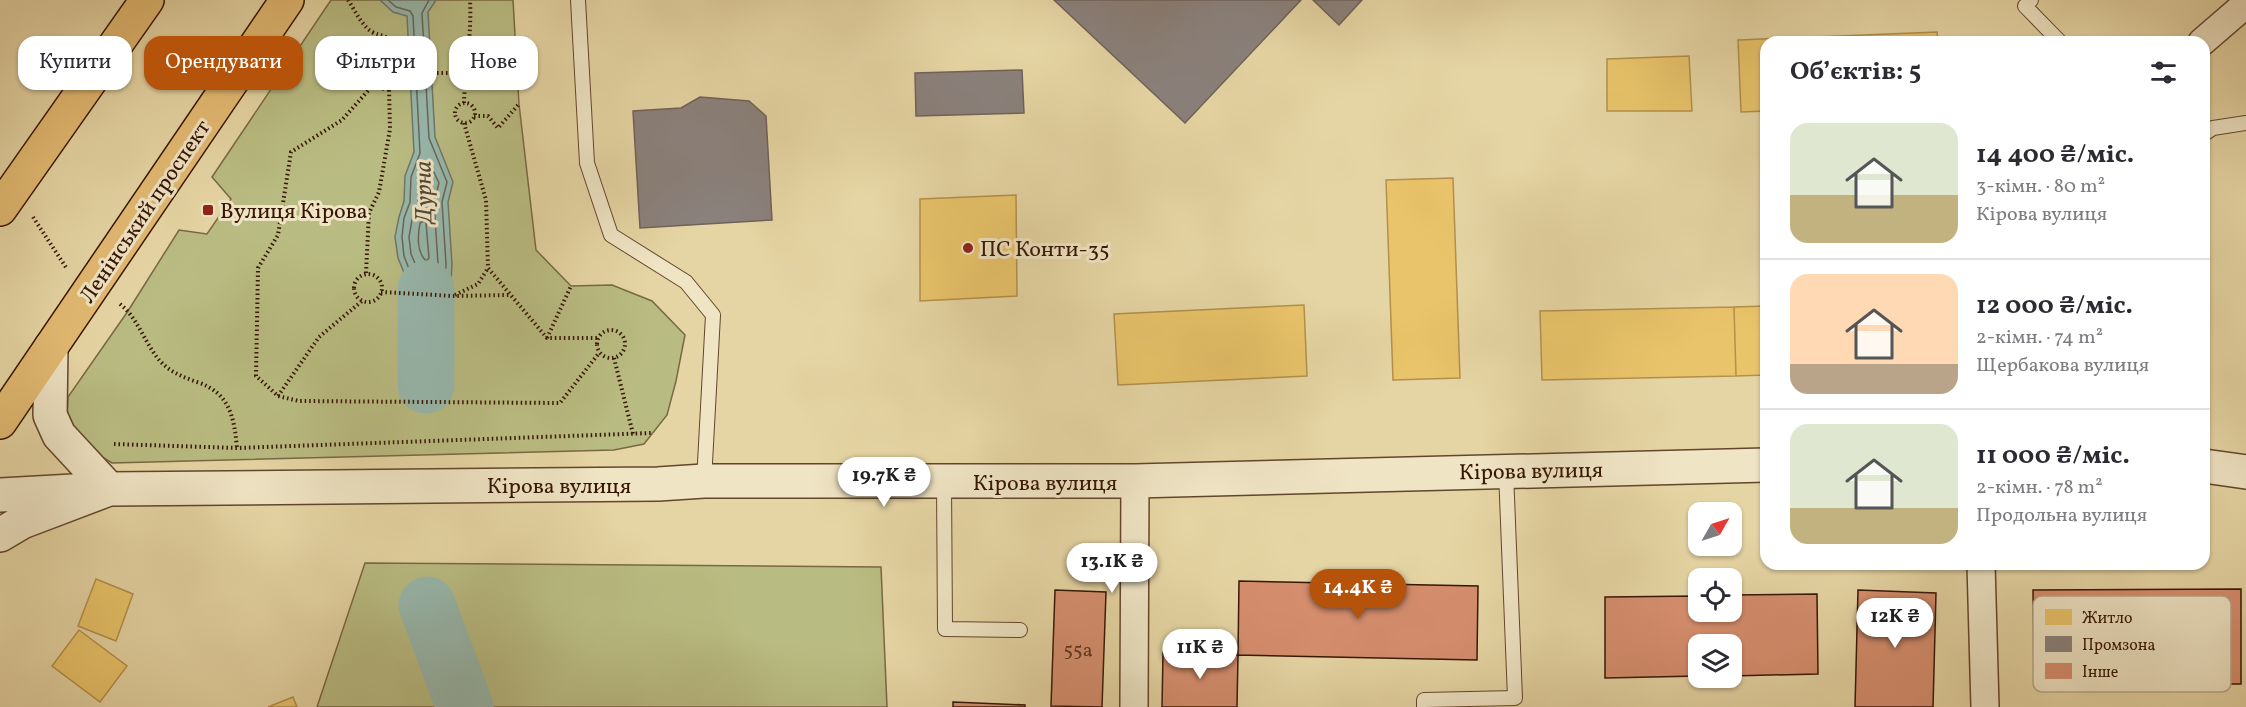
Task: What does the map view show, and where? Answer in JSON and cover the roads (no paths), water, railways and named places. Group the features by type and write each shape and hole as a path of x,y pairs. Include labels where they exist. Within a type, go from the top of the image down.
{"main road":[{"path":"7,199 147,0"},
{"name":"Ленінський проспект","path":"0,422 287,0"}],"street":[{"path":"2209,36 2246,4"},
{"path":"0,535 22,522 109,489 59,435 50,415 51,347"},
{"name":"Кірова вулиця","path":"0,495 109,489 646,484 704,481 1135,481 1760,465"},
{"path":"2210,467 2246,472"},
{"path":"1134,707 1135,481"},
{"path":"1982,570 1985,707"}],"lane":[{"path":"578,0 587,163 611,235 686,282 713,315 704,481"},
{"path":"2031,0 2025,6 2054,36"},
{"path":"2210,130 2246,123"},
{"path":"1424,707 1424,700 1515,698 1506,471"},
{"path":"944,482 945,629 1020,630"}],"water":[{"path":"380,0 436,0 428,12 429,36 408,36 407,16 393,12"},
{"path":"411,90 432,90 435,137 453,182 448,202 452,264 448,337 437,347 436,368 416,367 416,347 406,337 405,275 398,258 395,237 404,201 405,176 414,152"}],"waterway":[{"name":"Дурна","path":"426,289 426,385"},
{"name":"Дурна","path":"427,605 465,707"}],"place":[{"name":"Вулиця Кірова","path":"208,210"},
{"name":"ПС Конти-35","path":"968,248"}]}
